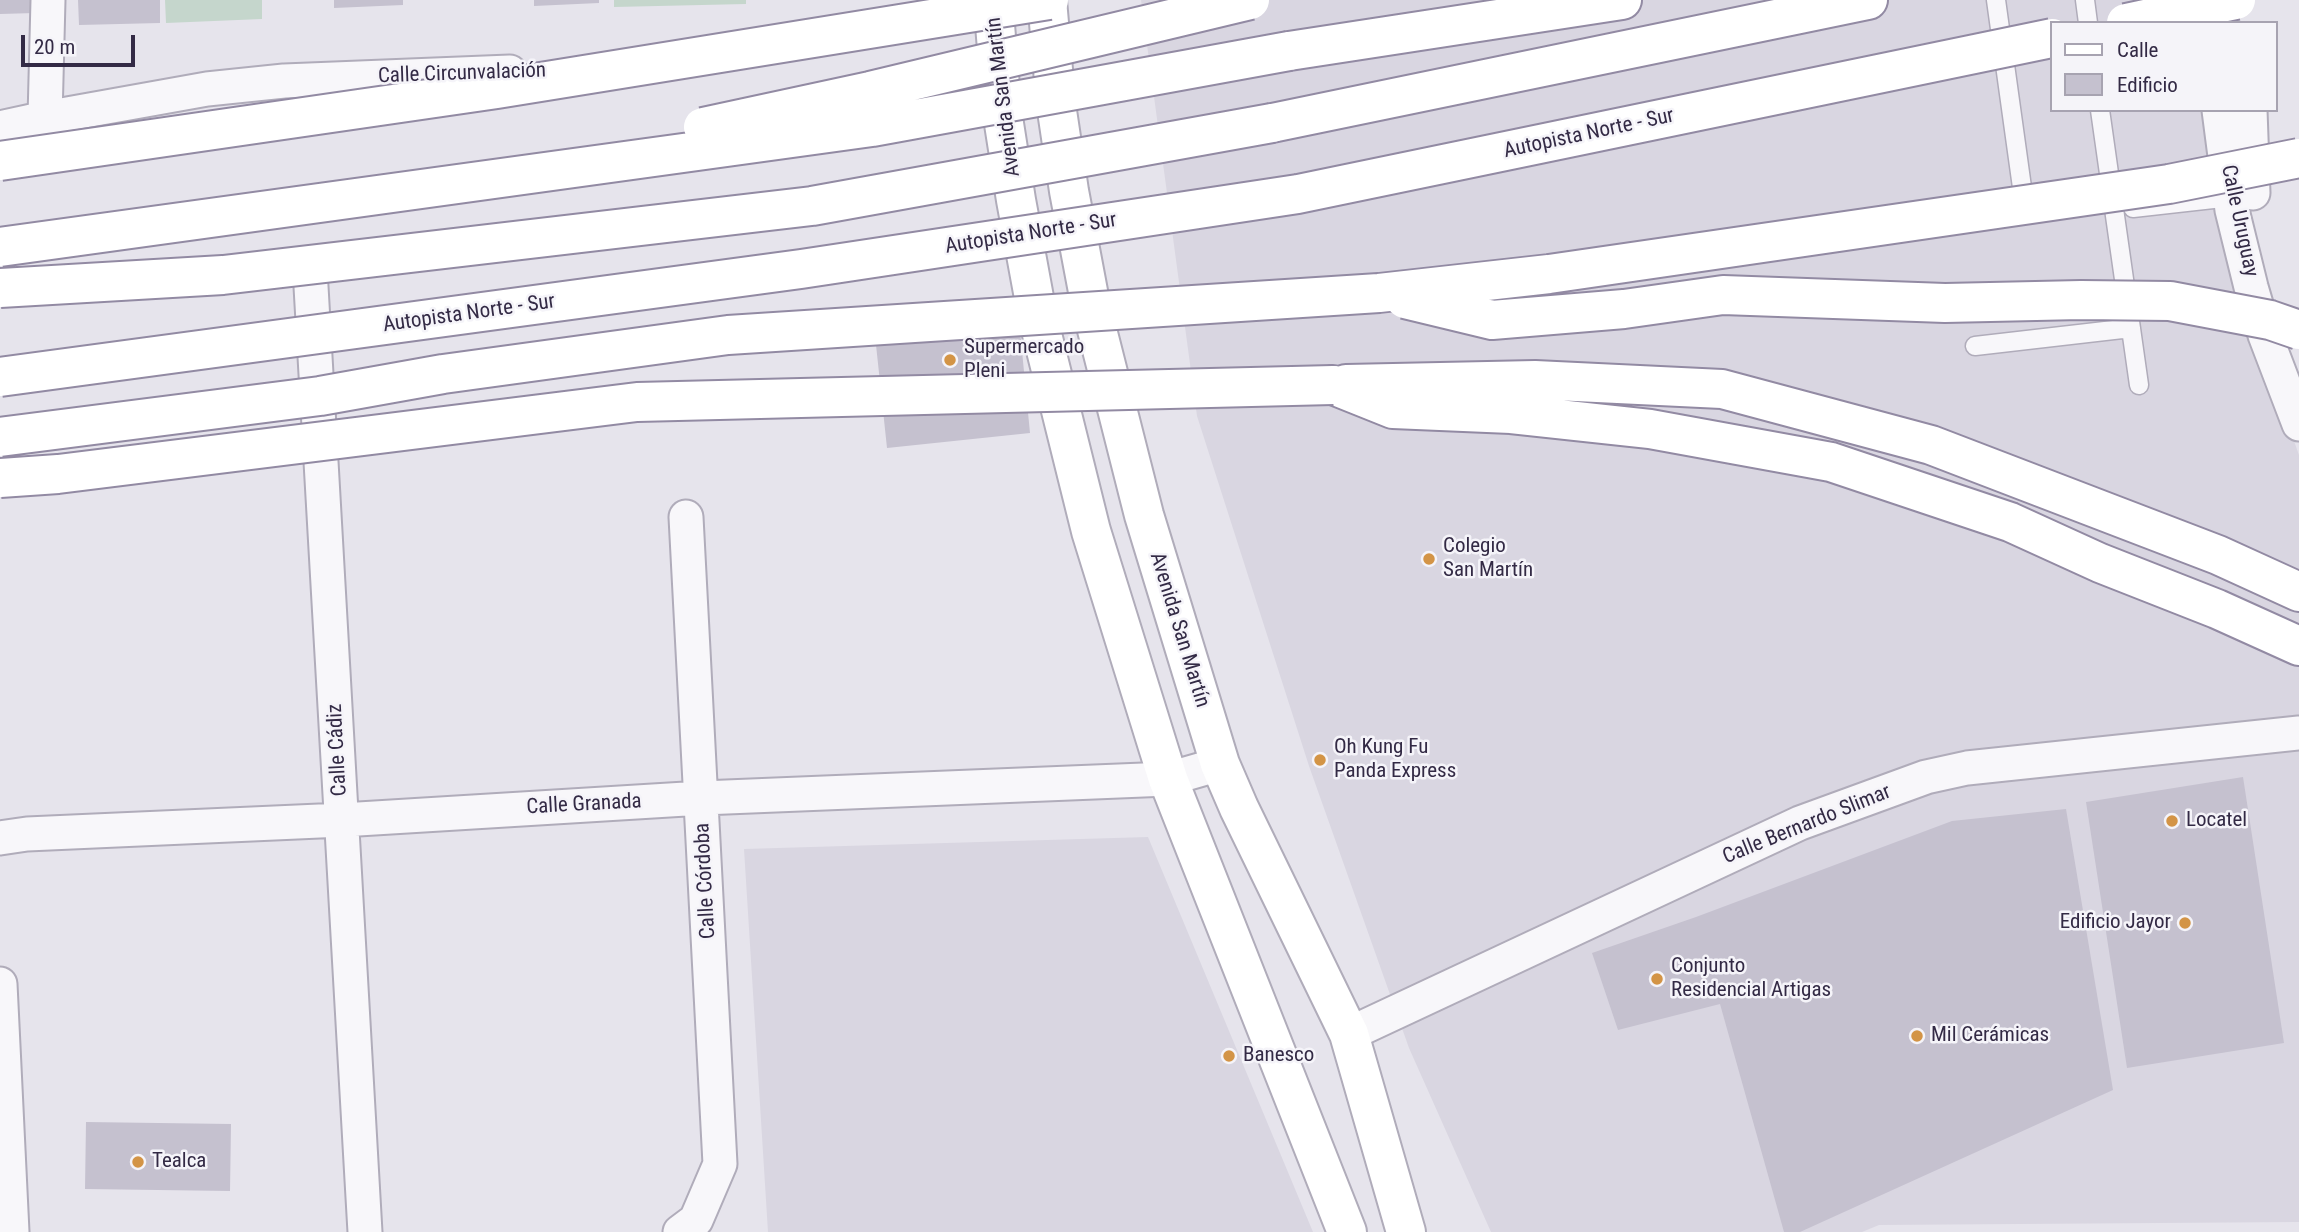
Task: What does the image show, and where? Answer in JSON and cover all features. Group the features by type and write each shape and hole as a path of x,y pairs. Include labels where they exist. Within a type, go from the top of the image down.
{"main road":[{"path":"0,161 511,87 1048,0"},
{"name":"Avenida San Martín","path":"1048,0 1056,104 1069,191 1090,302 1144,515 1220,764 1238,808 1349,1034 1406,1232"},
{"path":"409,191 870,91 1250,0"},
{"path":"0,247 873,127 1289,51 1622,0"},
{"path":"0,288 223,275 812,205 1272,123 1868,0"},
{"path":"2136,21 2236,0"},
{"name":"Avenida San Martín","path":"994,16 1002,111 1016,200 1040,326 1091,531 1168,779 1347,1232"},
{"name":"Autopista Norte - Sur","path":"0,377 801,269 1298,194 2050,38"},
{"path":"0,437 320,396 443,374 728,335 1379,293 1549,274 2169,184 2299,158"},
{"path":"1379,293 1492,320 1624,309 1723,295 1945,303 2171,300 2270,320 2299,330"},
{"path":"0,478 58,474 637,402 1535,380 1722,389 1931,445 2218,555 2299,592"},
{"path":"1333,385 1393,409 1511,414 1650,429 1831,463 2010,522 2100,563 2217,609 2299,646"}],"street":[{"path":"45,118 48,0"},
{"path":"2205,0 2208,21"},
{"path":"2236,0 2240,21"},
{"name":"Calle Circunvalación","path":"0,128 206,89 284,81 637,67 994,16"},
{"name":"Calle Uruguay","path":"2220,112 2231,197 2251,287"},
{"name":"Calle Uruguay","path":"2250,112 2255,226 2251,287"},
{"name":"Calle Cádiz","path":"310,269 365,1232"},
{"path":"2251,287 2265,335 2299,424"},
{"name":"Calle Córdoba","path":"680,1232 696,1220 720,1164 686,517"},
{"name":"Calle Bernardo Slimar","path":"1349,1034 1800,823 1926,777 1967,768 2299,733"},
{"name":"Calle Granada","path":"0,838 27,834 342,820 702,798 1168,779 1220,764"},
{"path":"0,984 12,1232"}],"lane":[{"path":"1996,0 2026,220"},
{"path":"2085,0 2088,21"},
{"path":"2100,112 2139,385"},
{"path":"1941,229 2231,197"},
{"path":"1975,346 2131,328"}],"shaded area":[{"path":"1141,0 2200,0 2202,21 2050,21 2050,112 2208,112 2246,308 2299,455 2299,1222 1879,1225 1862,1232 1491,1232 1409,1048 1309,766 1197,416"},
{"path":"1148,837 1313,1232 768,1232 744,849"}],"green space":[{"path":"165,0 262,0 262,19 166,23"},
{"path":"614,0 746,0 746,4 614,7"}],"building":[{"path":"0,0 35,0 35,13 0,14"},
{"path":"78,0 160,0 160,23 79,25"},
{"path":"334,0 403,0 403,5 334,8"},
{"path":"534,0 599,0 599,3 534,6"},
{"name":"Supermercado Pleni","path":"1018,310 1030,433 887,448 874,326"},
{"name":"Edificio Jayor","path":"2243,777 2284,1043 2127,1068 2086,802"},
{"name":"Mil Cerámicas","path":"2066,809 2113,1090 1800,1232 1784,1232 1720,1004 1618,1030 1592,953 1952,821"},
{"path":"86,1122 231,1124 230,1191 85,1189"}],"place":[{"name":"Supermercado Pleni","path":"950,360"},
{"name":"Colegio San Martín","path":"1429,559"},
{"name":"Oh Kung Fu Panda Express","path":"1320,760"},
{"name":"Locatel","path":"2172,821"},
{"name":"Edificio Jayor","path":"2185,923"},
{"name":"Conjunto Residencial Artigas","path":"1657,979"},
{"name":"Mil Cerámicas","path":"1917,1036"},
{"name":"Banesco","path":"1229,1056"},
{"name":"Tealca","path":"138,1162"}]}
